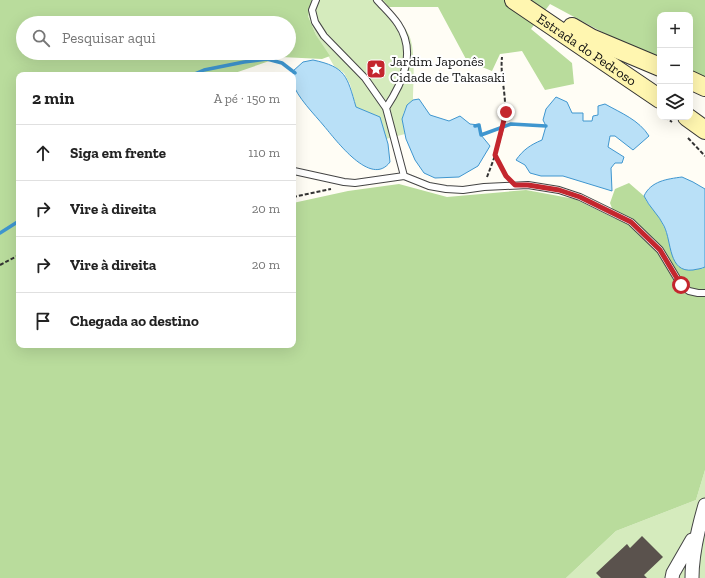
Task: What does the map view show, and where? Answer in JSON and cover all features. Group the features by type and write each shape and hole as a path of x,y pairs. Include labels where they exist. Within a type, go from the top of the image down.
{"main road":[{"name":"Estrada do Pedroso","path":"514,0 657,97"},
{"name":"Estrada do Pedroso","path":"531,0 591,38 657,66"},
{"path":"693,81 705,87"},
{"path":"692,120 705,127"}],"street":[{"path":"692,578 693,557 698,528 705,505"},
{"path":"671,576 698,528"}],"lane":[{"path":"316,0 312,10 315,22 324,36 364,78 386,108 404,176"},
{"path":"377,0 398,24 404,35 408,50 406,68 402,79 397,91 386,108"},
{"path":"296,171 355,183 404,176 429,186 446,189 463,190 484,187 528,185 559,190 580,197 631,222 660,250 681,285 688,291 698,294 705,293"}],"path":[{"path":"484,187 500,139 506,112 501,67 502,57"},
{"path":"495,155 506,176 515,185"},
{"path":"296,196 332,188"},
{"path":"0,265 16,257"}],"green space":[{"path":"0,0 312,0 308,16 316,35 330,56 322,59 296,58 296,16 16,16 16,60 272,60 238,72 16,72 16,348 296,348 296,202 348,191 399,184 447,197 526,190 575,199 616,219 610,203 615,189 629,183 644,196 659,217 669,240 702,269 705,267 705,470 696,500 616,531 566,578 0,578"},
{"name":"Jardim Japonês Cidade de Takasaki","path":"312,0 383,0 397,17 409,35 413,49 413,100 406,108 403,116 405,134 386,139 380,117 356,107 350,84 344,73 334,66 316,35 308,15"},
{"path":"383,0 705,0 705,77 693,72 693,12 657,12 657,58 630,47 550,4 531,29 572,63 574,84 545,90 522,51 500,54 492,71 467,61 438,7 389,7"},
{"path":"705,470 705,578 566,578 616,531 696,500"}],"water":[{"path":"313,60 324,63 332,66 344,74 356,107 380,117 388,144 390,162 382,168 373,169 364,166 354,159 337,141 306,105 296,90 296,72 293,71 303,62"},
{"path":"556,97 567,102 572,113 583,113 583,121 592,121 593,116 598,115 598,106 605,104 635,121 649,136 633,150 615,136 610,136 608,147 624,157 622,163 615,163 611,168 612,191 563,176 541,176 530,173 525,165 516,160 527,148 542,140 546,126 543,120 546,109"},
{"path":"419,99 430,115 449,121 460,116 470,124 479,125 481,135 490,146 478,166 459,177 435,178 424,173 415,160 406,139 402,119 407,105 413,100"},
{"path":"682,177 705,189 705,267 700,269 685,270 679,267 675,262 664,226 644,196 655,184 665,180"}],"building":[{"path":"642,536 663,557 644,575 647,578 601,578 596,573 627,544 630,548"}],"waterway":[{"path":"199,72 259,60"},
{"path":"271,60 282,63 294,72"},
{"path":"475,126 479,125 481,135 511,124 546,126"},
{"path":"0,233 16,223"}],"place":[{"name":"Jardim Japonês Cidade de Takasaki","path":"376,69"}],"route":[{"path":"506,112 495,155 506,176 515,185 528,185 559,190 580,197 631,222 660,250 681,285"}]}
